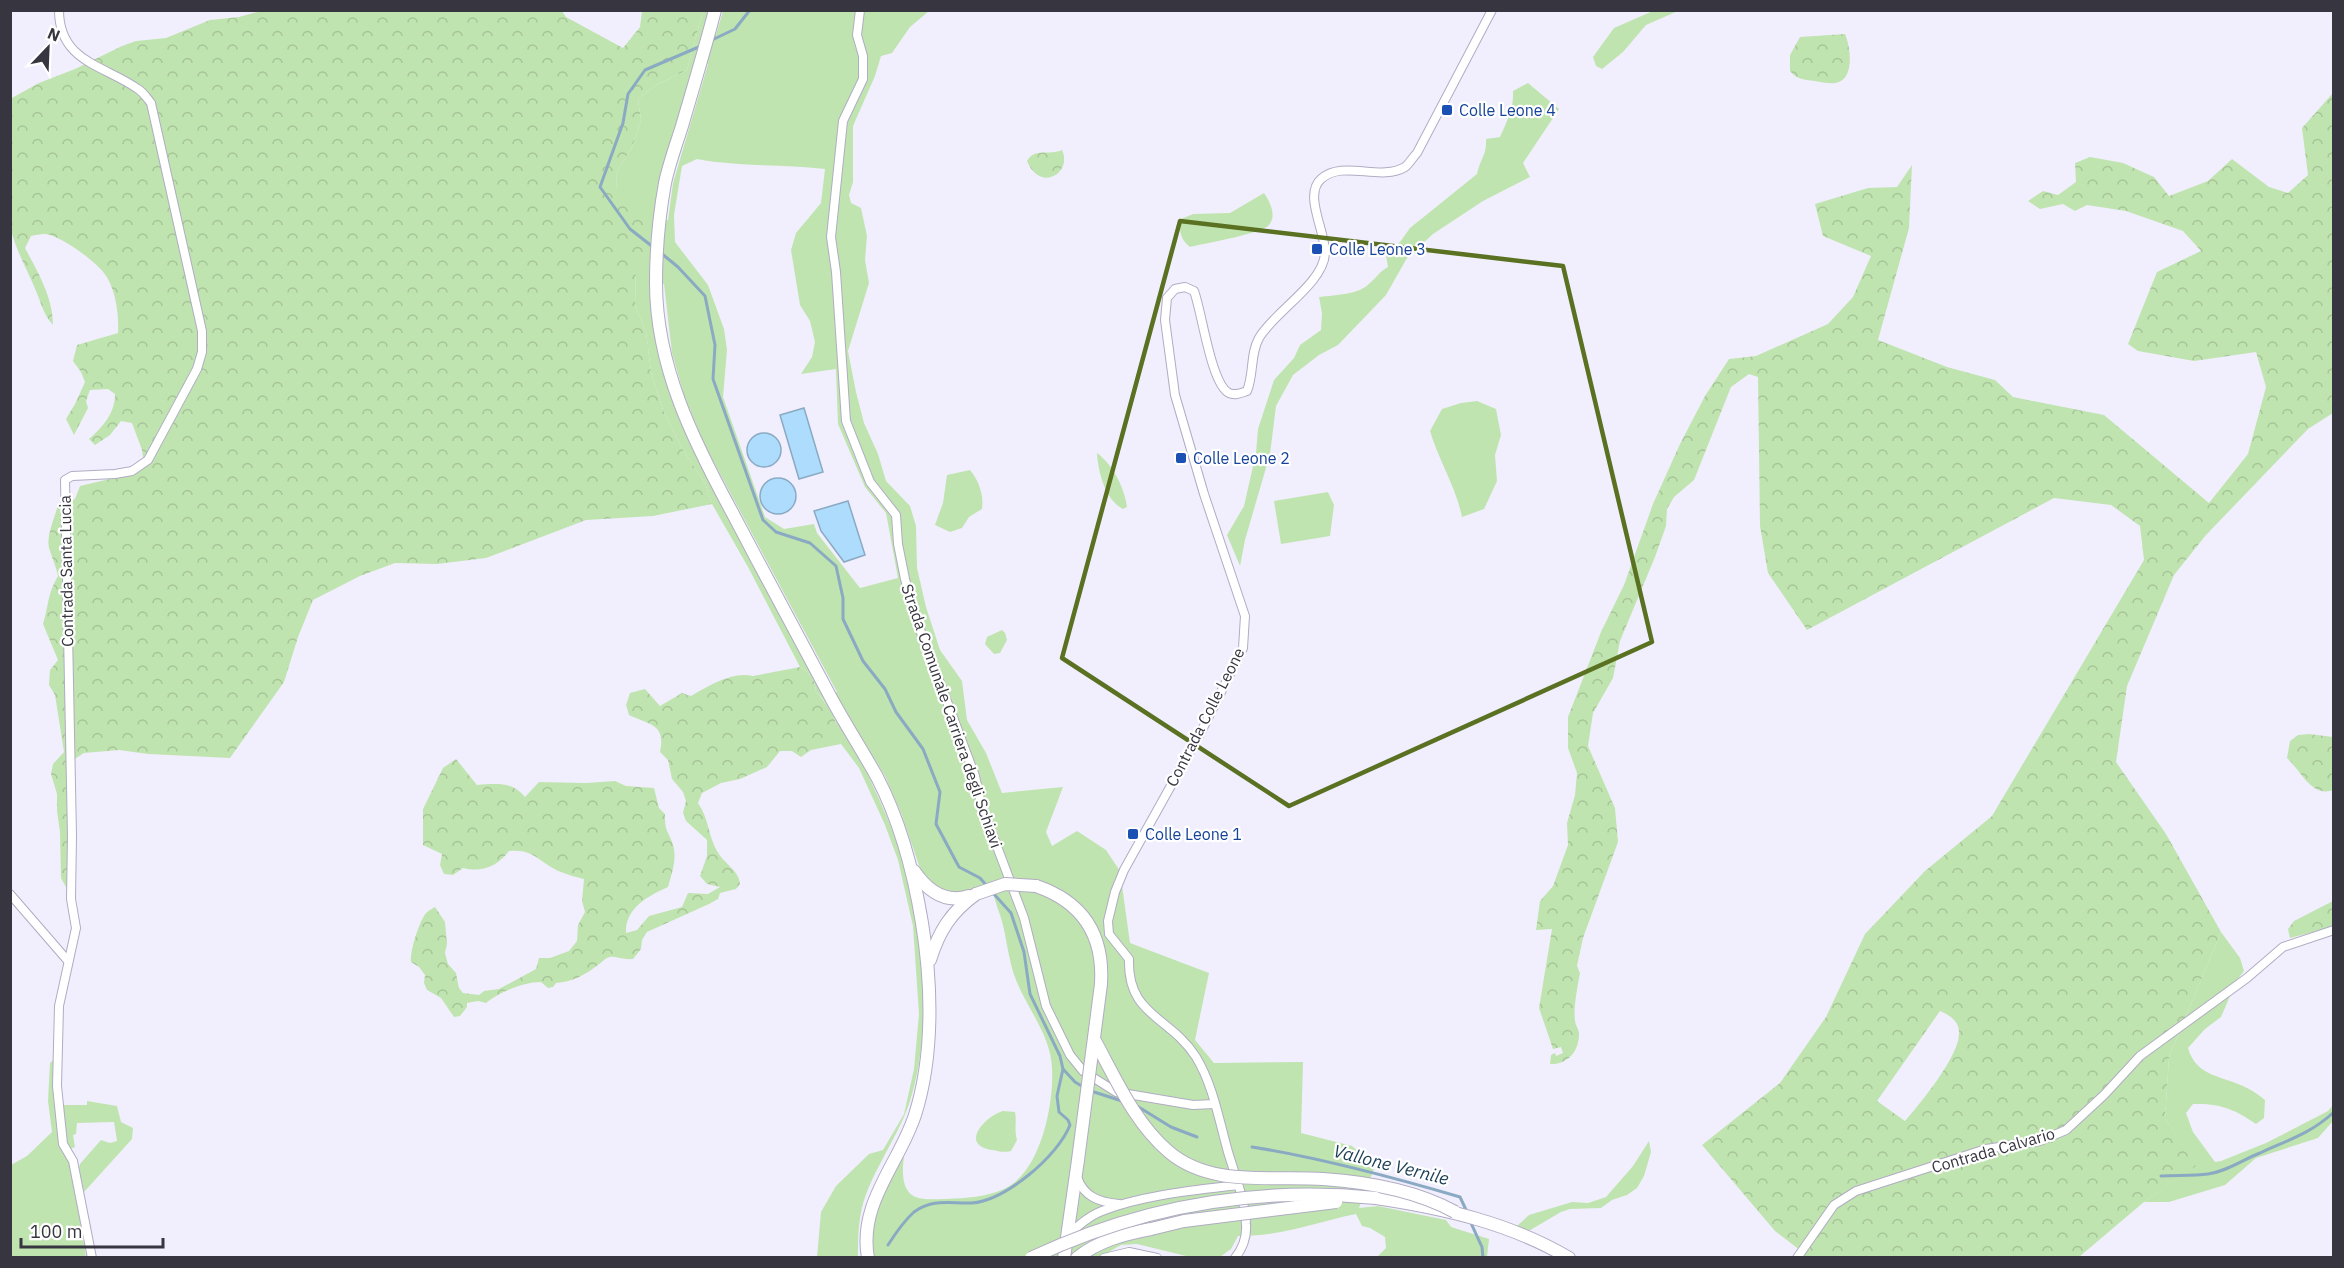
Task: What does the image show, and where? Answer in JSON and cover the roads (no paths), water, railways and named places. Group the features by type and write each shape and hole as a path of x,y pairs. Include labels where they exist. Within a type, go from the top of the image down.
{"main road":[{"path":"715,10 666,181 660,219 656,284 665,354 677,397 697,448 830,696 878,779 909,863 922,920 928,966 928,1035 924,1076 915,1114 906,1138 880,1185 869,1217 866,1229 868,1257"},
{"path":"909,863 923,884 933,892 958,900 1005,884 1036,886 1065,900 1088,922 1100,952 1101,984 1095,1039 1064,1257"},
{"path":"928,966 940,930 960,905 976,894"},
{"path":"1095,1039 1140,1120 1171,1153 1191,1166 1217,1174 1242,1178 1322,1179 1375,1185 1434,1200 1455,1212"},
{"path":"1031,1257 1109,1225 1154,1212 1201,1202 1248,1196 1295,1194 1376,1198 1455,1212 1518,1233 1569,1257"},
{"path":"1077,1257 1094,1245 1131,1233 1184,1221 1376,1198"}],"street":[{"name":"Contrada Santa Lucia","path":"59,10 59,25 67,45 79,56 140,90 151,103 202,331 202,352 197,369 148,460 132,471 72,476 65,480 72,836 71,899 76,928 59,1006 57,1086 63,1144 73,1161 92,1257"},
{"name":"Strada Comunale Carriera degli Schiavi","path":"860,10 857,35 863,56 863,79 843,121 831,237 836,272 846,421 870,482 896,515 898,544 905,579 919,627 975,776 981,804 1024,918 1046,1006 1070,1055 1083,1071 1116,1092 1193,1105 1214,1104"},
{"name":"Contrada Colle Leone","path":"1235,1257 1241,1250 1246,1231 1245,1215 1205,1073 1183,1040 1142,1005 1134,994 1129,981 1129,959 1112,940 1108,921 1124,870 1203,728 1243,648 1245,616 1204,494 1175,395 1165,320 1167,298 1175,289 1185,287 1194,291 1214,372 1220,385 1229,393 1238,394 1247,391 1251,381 1253,354 1258,339 1269,324 1313,280 1321,268 1325,248 1313,194 1319,181 1329,173 1390,172 1406,166 1417,153 1492,10"},
{"path":"10,894 68,961"},
{"name":"Contrada Calvario","path":"1797,1257 1834,1205 1856,1191 1986,1149 2040,1141 2066,1130 2104,1095 2140,1056 2247,978 2283,947 2334,930"},
{"path":"1076,1175 1085,1192 1092,1198 1100,1202 1123,1205"},
{"path":"1068,1235 1100,1212 1123,1205 1185,1192 1238,1185"},
{"path":"1104,1257 1129,1252 1157,1257"}],"water":[{"path":"804,408 823,472 799,479 780,415"},
{"path":"764,433 776,438 781,450 776,462 764,467 752,462 747,450 752,438"},
{"path":"778,478 790,484 796,496 790,508 778,514 766,508 760,496 766,484"},
{"path":"848,501 865,555 844,562 821,531 814,511"}],"waterway":[{"path":"712,40 735,29 750,10"},
{"path":"653,247 630,229 600,187 623,123 628,94 645,70 701,46"},
{"path":"661,253 678,267 705,296 715,345 713,379 763,520 776,532 810,543 836,566 843,598 843,619 863,661 885,689 896,712 923,749 940,792 936,824 959,867 980,878 987,886"},
{"path":"993,893 1011,913 1024,952 1030,994 1060,1056 1063,1069 1075,1082 1085,1088"},
{"path":"888,1245 907,1219 921,1208 935,1203 972,1203 985,1200 1015,1185 1043,1163 1064,1137 1070,1125 1059,1112 1057,1096 1063,1069"},
{"name":"Vallone Vernile","path":"1091,1091 1125,1102"},
{"name":"Vallone Vernile","path":"1137,1106 1171,1127 1197,1137"},
{"path":"2161,1176 2215,1173 2298,1136 2334,1112"},
{"name":"Vallone Vernile","path":"1252,1147 1357,1169 1460,1197 1468,1214"},
{"name":"Vallone Vernile","path":"1471,1223 1482,1247 1483,1258"}],"place":[{"name":"Colle Leone 4","path":"1447,110"},
{"name":"Colle Leone 3","path":"1317,249"},
{"name":"Colle Leone 2","path":"1181,458"},
{"name":"Colle Leone 1","path":"1133,834"}]}
